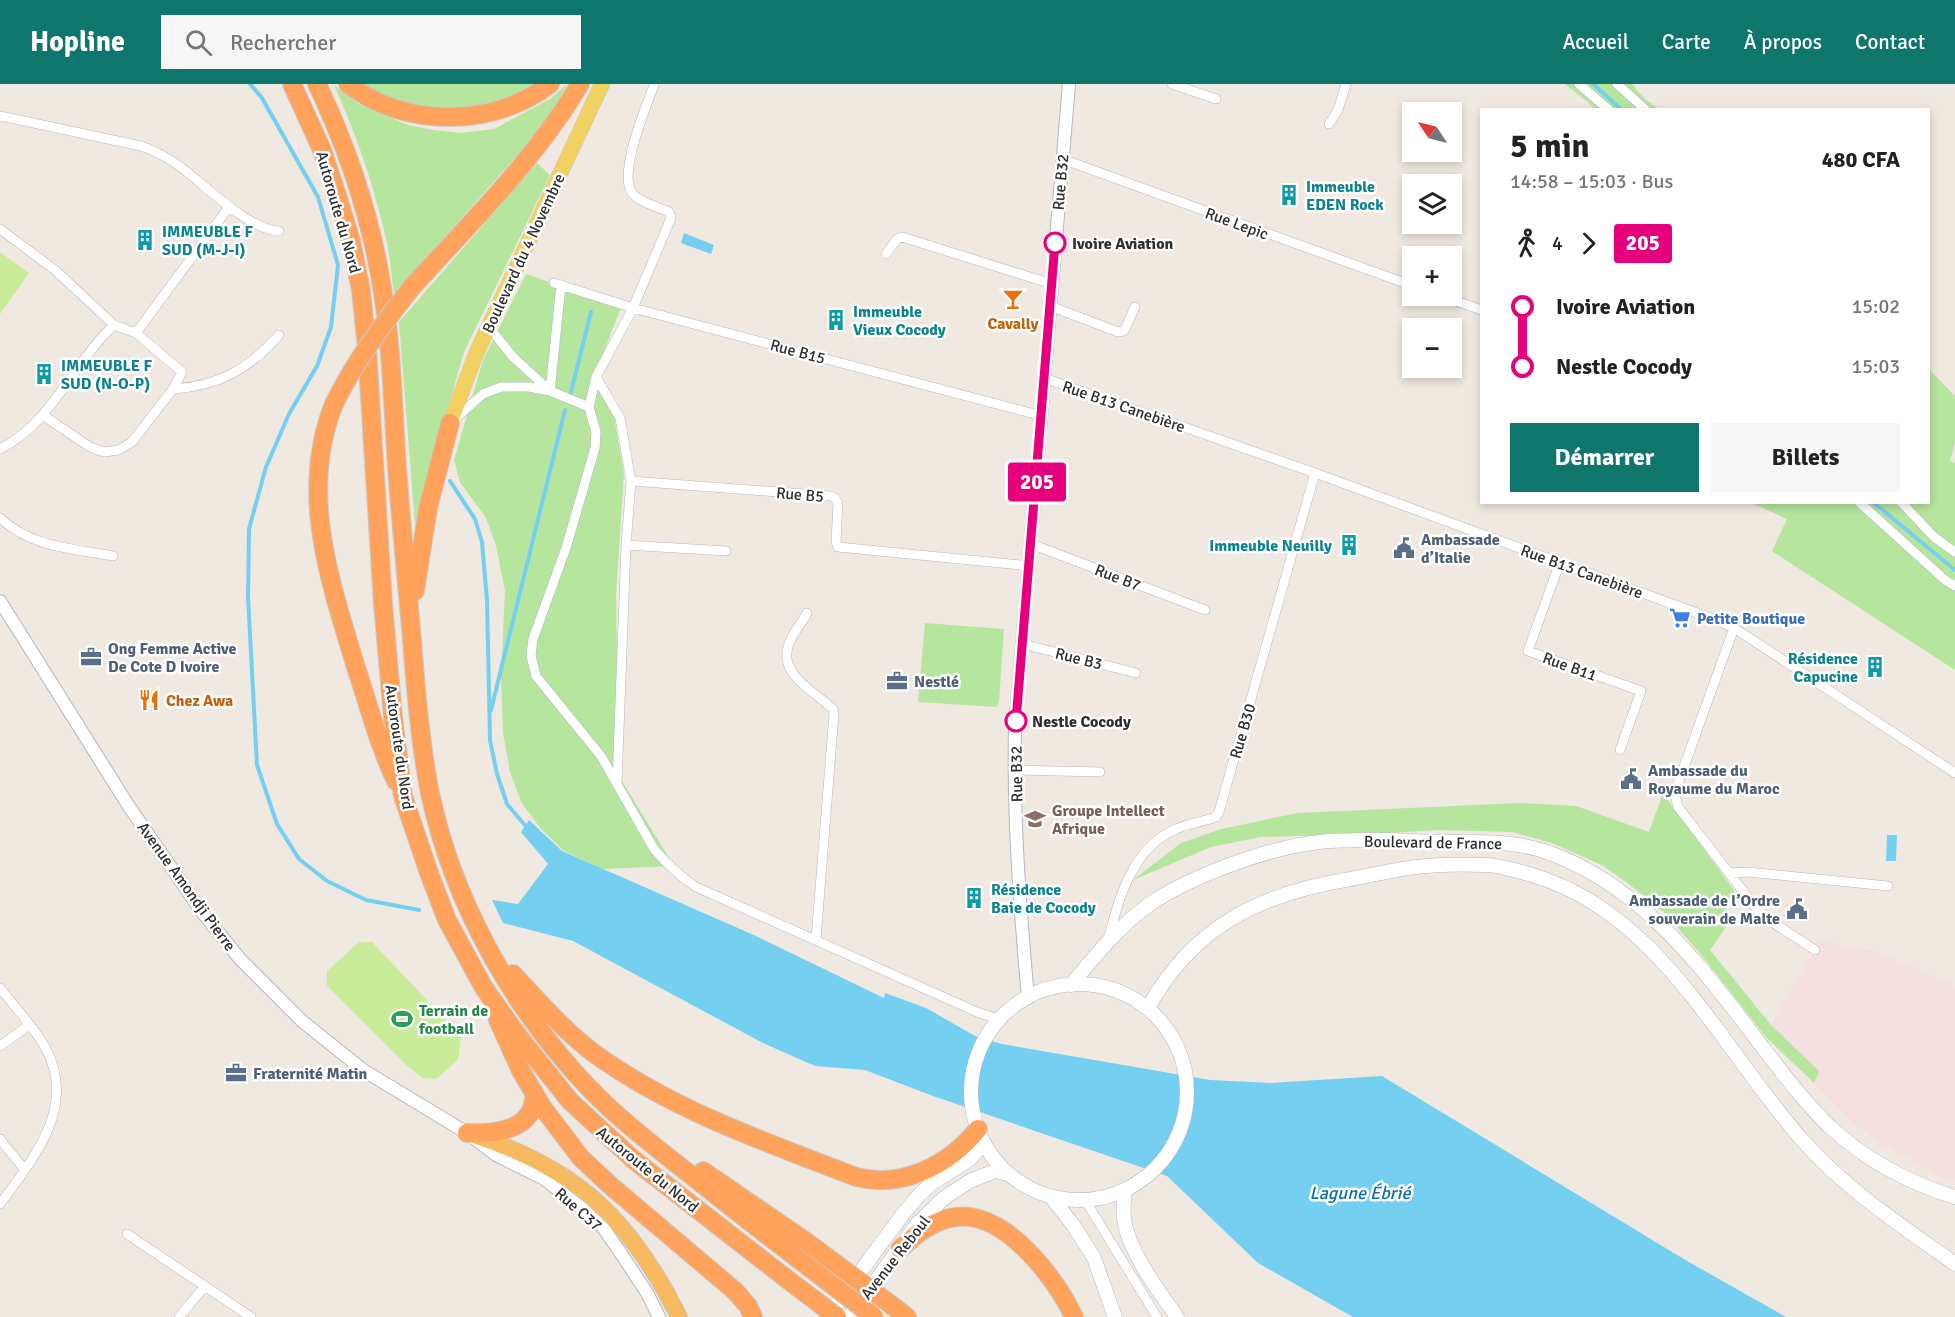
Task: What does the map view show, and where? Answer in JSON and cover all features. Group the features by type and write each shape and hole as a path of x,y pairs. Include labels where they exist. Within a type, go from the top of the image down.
{"highway":[{"name":"Autoroute du Nord","path":"292,84 322,150 351,241 361,291 367,349 384,616 403,796 447,920 484,988 570,1101 634,1160 837,1317"},
{"name":"Autoroute du Nord","path":"317,84 345,147 360,192 383,294 390,354 419,718 430,792 452,866 471,914 516,994 561,1056 595,1094 646,1140 874,1317"},
{"path":"348,84 359,93 404,111 455,118 483,114 508,106 550,84"},
{"path":"403,796 380,743 337,604 320,534 317,495 321,446 334,404 359,357 380,327 412,287 531,155 561,117 580,84"},
{"path":"410,622 428,508 450,423"},
{"path":"489,949 555,1019 594,1053 630,1077 702,1116 856,1177 882,1181 896,1180 919,1173 955,1153 978,1129"},
{"path":"484,988 508,1044 534,1092 552,1122 581,1158 735,1291 748,1306 753,1317"},
{"path":"467,1133 484,1134 522,1122 535,1103 534,1092"},
{"path":"467,1133 529,1155 587,1192 614,1217 635,1243 667,1293 679,1317"},
{"path":"646,1140 708,1174 808,1243 901,1312"},
{"path":"900,1249 916,1234 944,1220 965,1217 985,1221 1023,1246 1040,1262 1054,1281 1074,1317"}],"main road":[{"name":"Boulevard du 4 Novembre","path":"450,423 476,354 602,84"},
{"name":"Boulevard de France","path":"1071,985 1108,941 1149,904 1190,882 1230,865 1270,852 1319,842 1368,840 1502,842 1543,851 1586,869 1613,885 1648,912 1681,945 1811,1107 1855,1148 1884,1167 1914,1182 1955,1197"},
{"name":"Boulevard de France","path":"1148,1008 1174,967 1209,933 1237,915 1280,896 1327,883 1416,867 1490,865 1550,880 1604,909 1650,947 1805,1142 1856,1192 1955,1264"},
{"path":"1071,985 1100,986 1117,991 1148,1008 1167,1030 1177,1047 1187,1085 1186,1104 1179,1134 1162,1161 1140,1181 1125,1190 1103,1198 1085,1200 1051,1197 1035,1191 1008,1174 996,1161 978,1129 972,1092 979,1054 989,1034 1000,1020 1028,998 1054,988 1071,985"},
{"path":"827,1317 903,1214 919,1196 932,1183 970,1159 978,1129"},
{"name":"Avenue Reboul","path":"849,1317 918,1223 944,1198 970,1181 995,1171 1008,1174"},
{"path":"1125,1190 1126,1230 1147,1273 1177,1317"},
{"path":"1051,1197 1074,1226 1094,1258 1115,1317"}],"street":[{"name":"Rue B32","path":"1028,998 1022,930 1014,770 1069,84"},
{"path":"1172,84 1216,99"},
{"path":"1329,124 1338,110 1346,84"},
{"path":"1579,84 1607,108"},
{"path":"1617,84 1644,108"},
{"path":"654,86 632,147 628,174 630,189 634,195 671,214 633,308 596,376 589,407 596,432 595,448 566,548 533,639 531,656 536,676 546,691 586,736 618,783 654,849 679,876 696,886 977,1012 1000,1020"},
{"path":"0,116 141,146 154,151 180,167 229,207 269,231 279,231"},
{"name":"Rue Lepic","path":"1062,159 1402,282"},
{"path":"136,333 229,207"},
{"path":"0,229 56,270 114,325 136,333 180,367 182,372 173,388 132,442 119,450 104,452 90,447 44,416"},
{"path":"886,254 897,239 902,237 1052,285"},
{"name":"Rue B15","path":"550,391 558,284 633,308 1042,416"},
{"path":"1462,303 1480,309"},
{"path":"1050,306 1118,332 1124,331 1135,307"},
{"path":"0,449 14,442 44,416 97,340 114,325"},
{"path":"489,327 513,357 550,391"},
{"path":"173,388 194,388 243,368 262,354 279,334"},
{"path":"596,376 620,418 631,481 626,544 618,783"},
{"name":"Rue B13 Canebière","path":"1044,378 1315,473 1734,628 1955,773"},
{"path":"450,423 483,394 501,387 529,387 550,391 589,407"},
{"name":"Rue B30","path":"1108,941 1124,886 1143,857 1159,839 1175,829 1216,817 1219,812 1315,473"},
{"name":"Rue B5","path":"631,481 831,496 838,503 836,542 838,547 1030,566"},
{"path":"1861,504 1945,580 1955,586"},
{"path":"1903,504 1934,537 1955,552"},
{"path":"0,518 12,529 43,544 113,556"},
{"path":"626,544 726,551"},
{"name":"Rue B7","path":"1031,544 1205,610"},
{"name":"Rue B11","path":"1560,562 1528,651 1641,691 1620,750"},
{"name":"Avenue Amondji Pierre","path":"1,602 128,805 201,912 240,959 302,1021 363,1070 467,1133"},
{"path":"807,614 788,644 786,655 789,667 798,679 833,709 834,714 816,939"},
{"path":"1734,628 1677,786 1675,795 1678,807 1756,909 1815,950"},
{"name":"Rue B3","path":"1023,644 1136,673"},
{"path":"1014,770 1100,772"},
{"path":"1729,873 1748,872 1888,886"},
{"path":"0,988 45,1047 53,1067 57,1088 56,1107 50,1129 25,1170 0,1204"},
{"path":"0,1046 29,1024"},
{"name":"Rue C37","path":"467,1133 496,1155 544,1179 583,1209 604,1229 647,1293 659,1317"},
{"path":"0,1138 25,1170"},
{"path":"1085,1200 1157,1317"},
{"path":"127,1234 251,1317"},
{"path":"179,1317 205,1286"}],"shaded area":[{"path":"1820,941 1878,952 1955,986 1955,1181 1935,1174 1878,1142 1847,1117 1814,1083 1819,1070 1771,1025"}],"green space":[{"path":"361,84 538,84 487,105 455,110 403,104"},
{"path":"567,84 553,110 523,149 394,294 388,246 374,193 356,138 334,85 359,104 408,125 461,133 494,129 550,99"},
{"path":"1565,84 1632,84 1645,99 1658,108 1595,108"},
{"path":"537,163 550,175 464,352 415,524 399,322"},
{"path":"0,252 29,273 0,314"},
{"path":"526,274 621,307 596,373 614,417 624,473 616,595 619,776 674,866 603,869 564,851 541,829 521,802 510,772 503,733 501,675 505,591 496,546 486,518 460,482 454,460 483,360"},
{"path":"1930,370 1955,396 1955,443 1950,461 1955,463 1955,670 1772,551 1787,519 1754,504 1930,504"},
{"path":"925,623 1004,629 999,701 996,707 918,702"},
{"path":"1663,793 1736,893 1726,909 1733,917 1710,950 1771,1025 1819,1071 1814,1083 1766,1037 1665,913 1602,865 1552,843 1512,832 1439,830 1260,837 1211,847 1133,880 1181,843 1221,829 1298,813 1519,803 1576,806 1649,832"},
{"name":"Terrain de football","path":"359,942 372,942 461,1036 458,1060 436,1079 422,1078 405,1064 327,986 327,971"}],"water":[{"path":"684,233 714,245 711,254 681,243"},
{"name":"Lagune Ébrié","path":"529,820 562,851 756,936 884,998 885,993 926,1008 977,1037 1002,1044 1210,1080 1271,1083 1382,1076 1687,1261 1786,1317 1353,1317 1258,1263 1167,1176 933,1096 865,1070 815,1066 763,1043 573,941 503,923 492,900 518,904 548,864 521,832"},
{"path":"1887,835 1897,835 1896,861 1886,861"}],"waterway":[{"path":"250,84 262,98 318,197 338,265 331,327 317,366 289,414 266,467 249,529 248,597 257,765 277,824 299,859 327,881 366,900 419,910"},
{"path":"1593,84 1620,108"},
{"path":"571,392 591,312"},
{"path":"491,710 565,410"},
{"path":"450,481 475,519 482,542 487,600 490,740 497,774 507,804 529,830"},
{"path":"1875,504 1955,570"}],"bus line":[{"name":"205","path":"1016,721 1038,474 1055,243"}],"place":[{"name":"Immeuble EDEN Rock","path":"1289,195"},
{"name":"IMMEUBLE F SUD (M-J-I)","path":"145,240"},
{"name":"Ivoire Aviation","path":"1055,243"},
{"name":"Cavally","path":"1013,299"},
{"name":"Immeuble Vieux Cocody","path":"836,320"},
{"name":"IMMEUBLE F SUD (N-O-P)","path":"44,374"},
{"name":"Immeuble Neuilly","path":"1349,545"},
{"name":"Ambassade d’Italie","path":"1404,548"},
{"name":"Petite Boutique","path":"1680,618"},
{"name":"Ong Femme Active De Cote D Ivoire","path":"91,657"},
{"name":"Résidence Capucine","path":"1875,667"},
{"name":"Nestlé","path":"897,681"},
{"name":"Chez Awa","path":"149,700"},
{"name":"Nestle Cocody","path":"1016,721"},
{"name":"Ambassade du Royaume du Maroc","path":"1631,779"},
{"name":"Groupe Intellect Afrique","path":"1035,819"},
{"name":"Résidence Baie de Cocody","path":"974,898"},
{"name":"Ambassade de l’Ordre souverain de Malte","path":"1797,909"},
{"name":"Terrain de football","path":"402,1019"},
{"name":"Fraternité Matin","path":"236,1073"}]}
